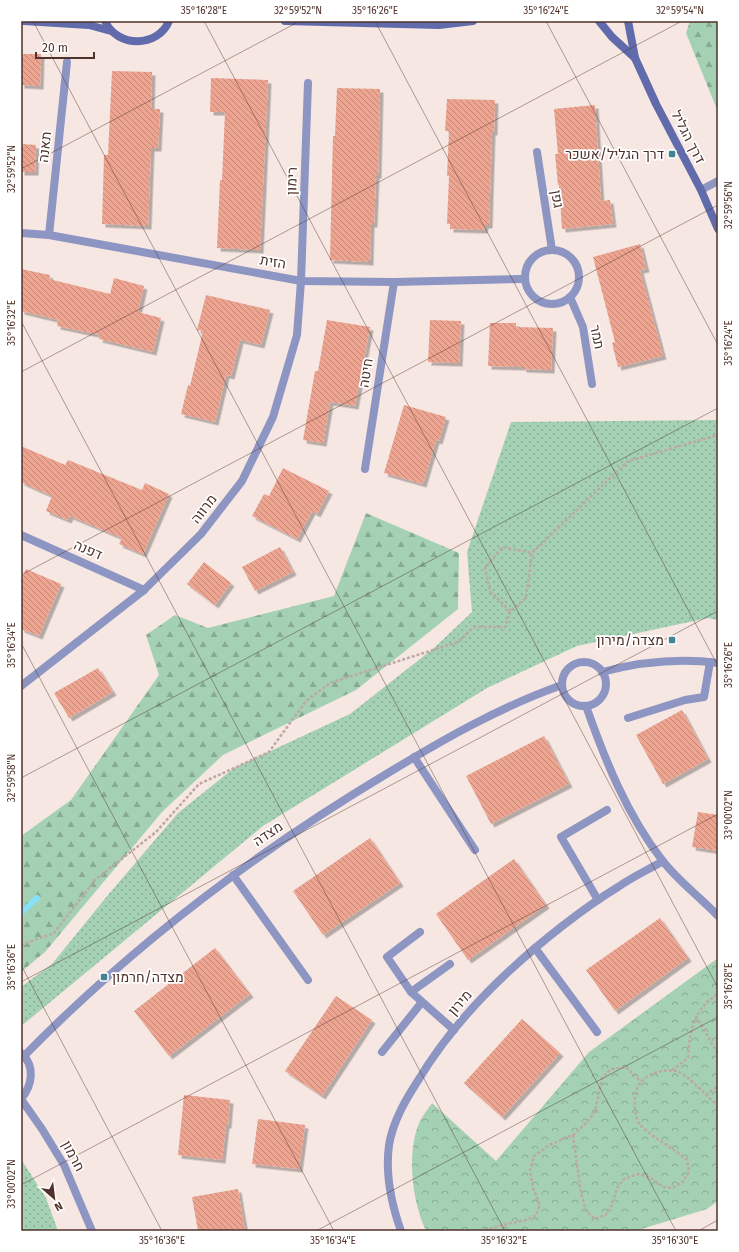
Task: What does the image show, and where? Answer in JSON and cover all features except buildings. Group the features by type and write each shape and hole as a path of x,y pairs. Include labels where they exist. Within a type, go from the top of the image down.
{"street":[{"path":"24,21 89,26 111,31 130,41 140,42 151,39 160,33 169,21"},
{"path":"105,21 111,31"},
{"path":"285,21 439,25 473,21"},
{"name":"דרך הגליל","path":"600,21 612,37 635,58"},
{"name":"דרך הגליל","path":"628,21 635,58 656,104 701,190 718,229"},
{"name":"תאנה","path":"50,235 67,62"},
{"name":"רימון","path":"301,280 308,83"},
{"name":"גפן","path":"537,152 552,250"},
{"path":"701,190 718,181"},
{"name":"הזית","path":"21,233 50,235 301,280 394,282 524,279"},
{"path":"552,250 559,251 571,258 578,271 578,285 570,297 562,302 552,304 542,303 533,297 527,289 524,279 525,272 532,259 538,254 552,250"},
{"name":"מרווה","path":"21,686 144,590 201,534 242,481 273,418 293,350 297,335 301,280"},
{"name":"חיטה","path":"365,469 394,282"},
{"name":"תמר","path":"570,297 582,326 592,384"},
{"name":"דפנה","path":"21,535 144,590"},
{"path":"602,672 645,663 676,661 714,663 704,696 685,700 628,718"},
{"path":"580,663 592,664 598,667 602,672 606,684 602,696 592,704 586,706 579,705 567,698 562,685 565,673 569,668 580,663"},
{"name":"מצדה","path":"22,1054 80,1000 168,924 234,875 316,818 414,757 475,723 514,704 562,685"},
{"path":"586,706 603,751 636,821 663,861 679,879 718,916"},
{"path":"414,757 475,850"},
{"path":"598,900 561,837 607,810"},
{"name":"מירון","path":"401,1231 393,1208 388,1177 390,1144 399,1112 426,1066 443,1042 486,993 535,948 617,887 663,861"},
{"path":"234,875 308,980"},
{"path":"420,932 387,956 412,992 454,1030"},
{"path":"535,948 597,1032"},
{"path":"412,992 450,964"},
{"path":"382,1052 422,1002"},
{"path":"21,1099 28,1090 31,1078 31,1070 22,1054"},
{"name":"חרמון","path":"21,1099 46,1134 64,1165 92,1231"}],"path":[{"path":"21,946 54,933 95,880 156,832 199,784 269,752 306,702 330,683 458,642 474,627 505,627 510,611 526,598 532,553 628,460 718,435"},
{"path":"510,611 490,591 485,568 502,547 532,553"},
{"path":"672,1070 688,1058 690,1036 696,1015 706,1002 718,994"},
{"path":"696,1015 718,1054"},
{"path":"480,1231 527,1220 536,1215 540,1205 533,1188 530,1170 534,1156 550,1145 573,1135 586,1123 595,1112 602,1078 611,1069 626,1066 641,1082"},
{"path":"573,1135 581,1193 586,1211 595,1219 605,1215 610,1210 616,1188 624,1179 638,1174 649,1177 664,1187 672,1188 683,1182 689,1171 687,1160 679,1153 657,1140 640,1125 634,1109 636,1092 641,1082 657,1072 672,1070 680,1072 718,1106"},
{"path":"706,1095 718,1086"}],"green space":[{"path":"690,21 718,21 718,112 686,33"},
{"path":"718,420 718,620 708,618 577,646 487,688 263,826 21,1025 21,987 52,964 108,895 178,813 234,768 350,714 434,648 472,612 467,552 511,422"},
{"path":"366,513 459,553 458,609 356,690 223,755 162,812 45,952 21,972 21,836 71,800 159,675 146,635 175,615 208,628 334,596"},
{"path":"718,958 718,1201 707,1209 635,1231 426,1231 417,1206 414,1191 412,1161 413,1147 420,1121 432,1103 496,1161 589,1052"},
{"path":"21,1159 46,1198 58,1231 21,1231"}],"waterway":[{"path":"21,913 37,898"}],"place":[{"name":"דרך הגליל/אשכר","path":"672,154"},
{"name":"מצדה/מירון","path":"672,640"},
{"name":"מצדה/חרמון","path":"104,977"}]}
